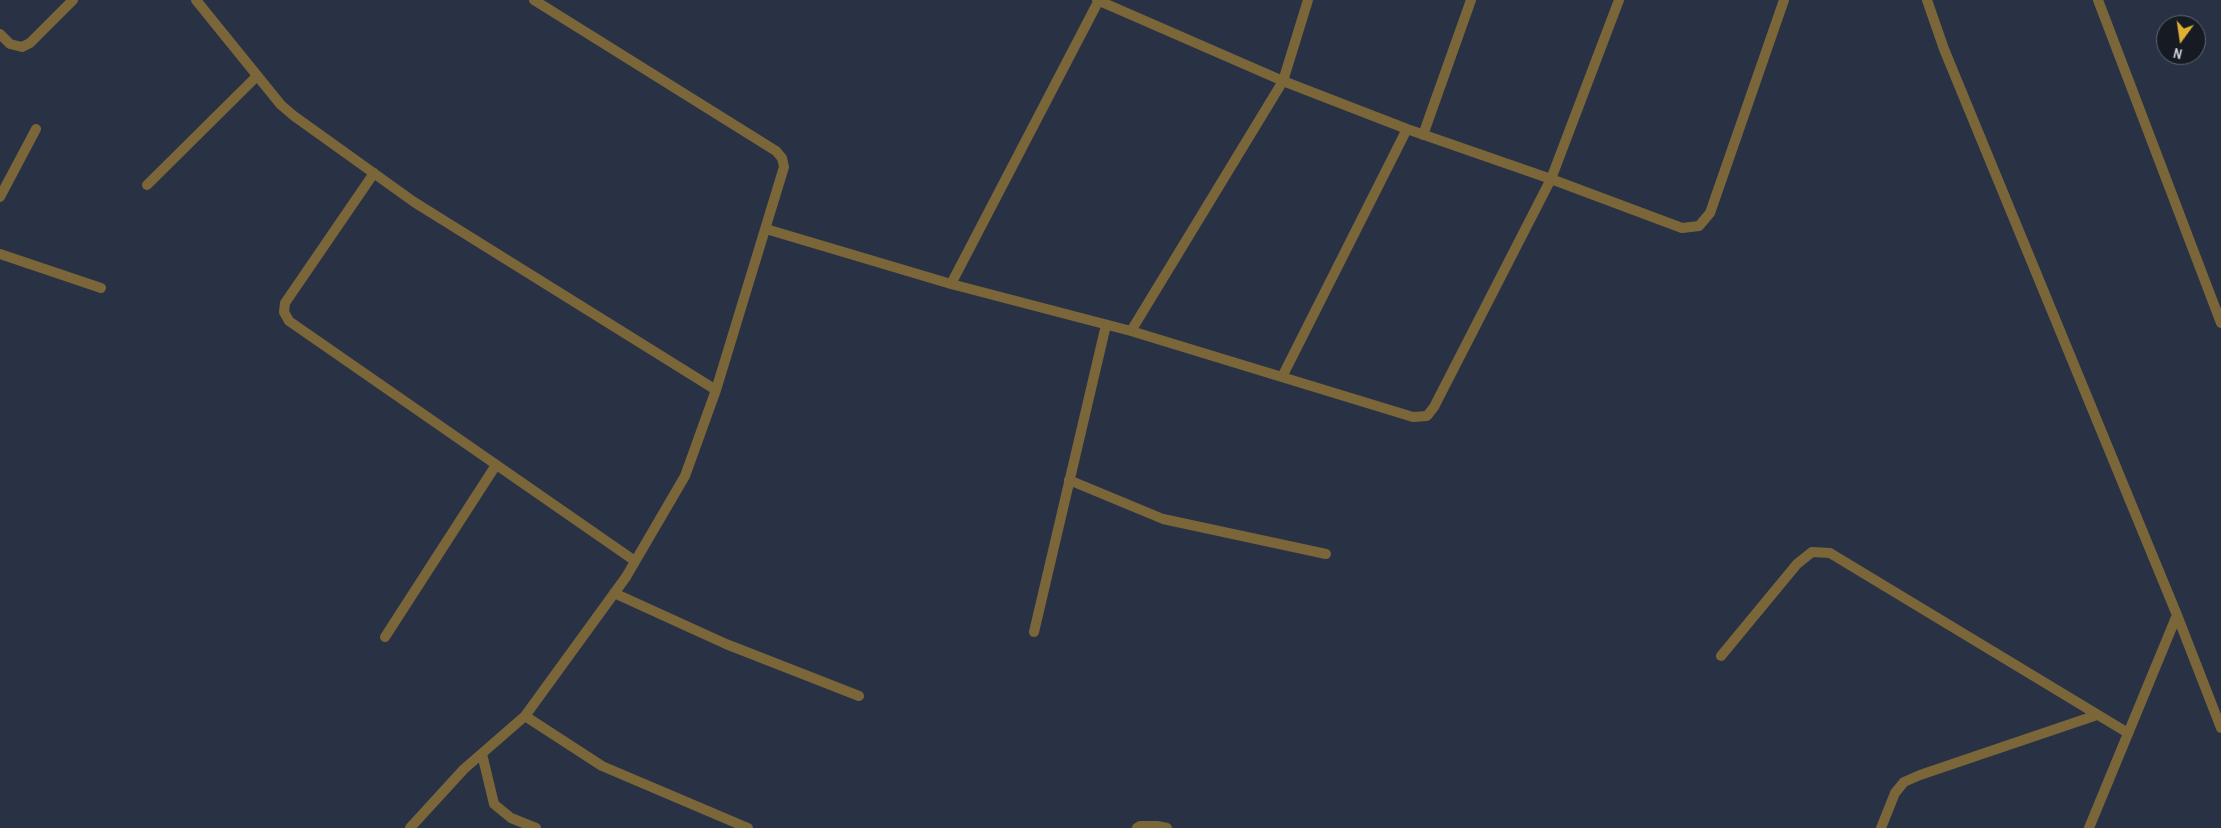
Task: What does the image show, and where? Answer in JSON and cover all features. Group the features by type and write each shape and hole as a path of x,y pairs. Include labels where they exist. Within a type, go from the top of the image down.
{"street":[{"path":"0,34 10,44 22,47 30,43 73,0"},
{"path":"196,0 281,105 414,202 716,390"},
{"path":"410,828 464,769 525,716 614,593 685,476 716,390 784,167 782,158 776,151 534,0"},
{"path":"951,284 1098,0 1283,82 1423,135 1552,179 1682,228 1699,226 1710,213 1784,0"},
{"path":"1131,331 1283,82 1308,0"},
{"path":"1423,135 1470,0"},
{"path":"766,229 951,284 1131,331 1413,417 1427,416 1434,407 1552,179 1619,0"},
{"path":"1927,0 1944,48 2177,615 2221,728"},
{"path":"2098,0 2221,323"},
{"path":"147,185 257,76"},
{"path":"0,197 36,129"},
{"path":"1282,377 1407,129"},
{"path":"374,173 285,303 284,312 289,321 635,561"},
{"path":"0,254 101,288"},
{"path":"1034,632 1106,325"},
{"path":"385,636 496,465"},
{"path":"1070,480 1163,519 1326,554"},
{"path":"1721,656 1797,564 1812,552 1830,553 2128,733"},
{"path":"614,593 726,644 859,696"},
{"path":"2089,828 2177,615"},
{"path":"1881,828 1895,793 1904,782 2097,714"},
{"path":"525,716 602,766 748,828"},
{"path":"482,754 494,804 511,818 536,828"},
{"path":"1137,828 1140,826 1168,828"}]}
